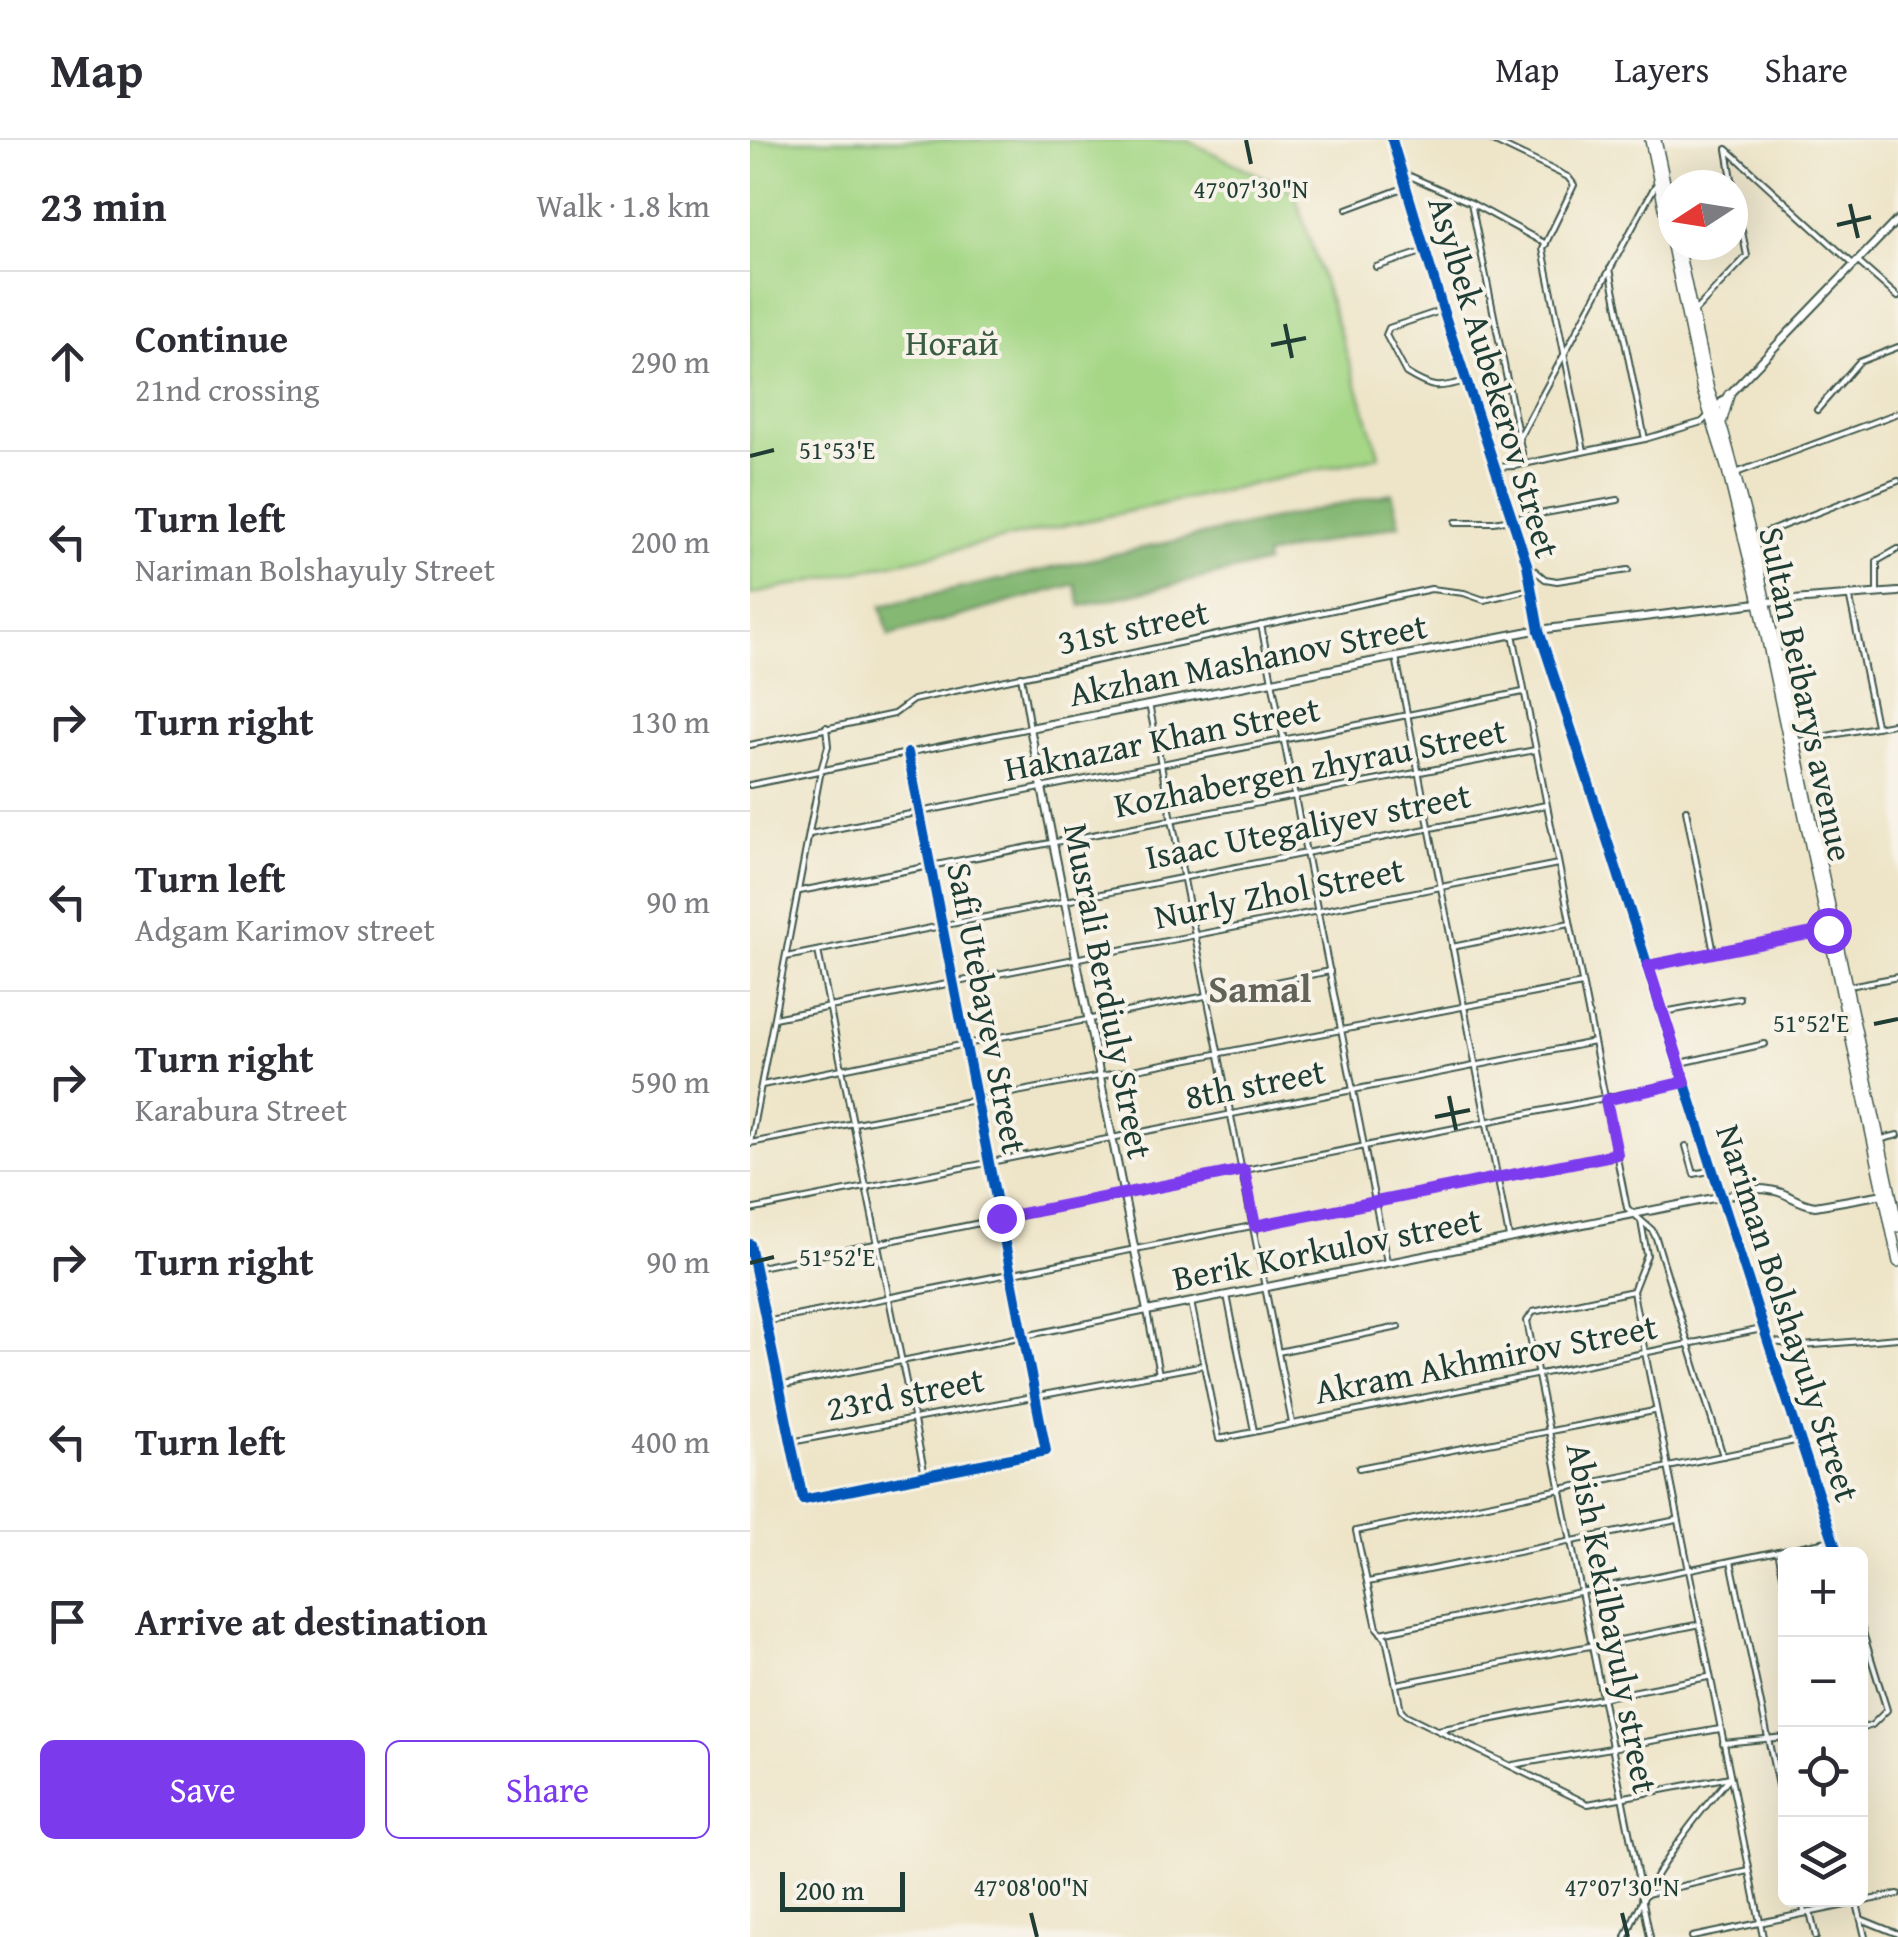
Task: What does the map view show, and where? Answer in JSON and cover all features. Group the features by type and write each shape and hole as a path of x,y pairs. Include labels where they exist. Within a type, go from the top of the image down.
{"main road":[{"name":"Sultan Beibarys avenue","path":"1653,140 1658,182"},
{"name":"Sultan Beibarys avenue","path":"1653,140 1660,170"},
{"name":"Sultan Beibarys avenue","path":"1677,260 1763,603"},
{"name":"Sultan Beibarys avenue","path":"1681,260 1713,412 1724,433 1752,538 1898,1262"},
{"path":"1724,433 1722,411 1729,395"},
{"name":"Sultan Beibarys avenue","path":"1792,742 1828,930 1844,987"},
{"name":"Sultan Beibarys avenue","path":"1876,1140 1898,1227"}],"street":[{"name":"Asylbek Aubekerov Street","path":"1392,140 1527,564 1539,631"},
{"path":"1491,140 1568,177 1574,184 1543,249 1584,451"},
{"path":"1730,170 1727,149 1898,296"},
{"path":"1402,172 1546,244"},
{"path":"1519,438 1658,182"},
{"path":"1348,209 1406,187"},
{"path":"1471,204 1524,463"},
{"path":"1494,466 1514,466 1646,440 1702,422 1856,263 1893,231 1898,219"},
{"path":"1376,267 1424,250"},
{"path":"1692,314 1743,260"},
{"path":"1610,269 1646,440"},
{"path":"1444,310 1388,328 1386,335 1410,376 1436,389 1466,381"},
{"path":"1817,410 1858,362 1898,347"},
{"path":"1736,474 1898,413"},
{"path":"1499,482 1501,475 1514,466"},
{"path":"1752,538 1898,481"},
{"path":"1456,522 1494,522 1618,500"},
{"path":"1877,593 1878,561 1898,549"},
{"path":"1527,564 1545,579"},
{"name":"31st street","path":"750,744 894,714 914,700 1432,589 1484,600 1545,579 1557,581 1628,570"},
{"name":"Akzhan Mashanov Street","path":"750,785 1514,634 1763,603 1898,592"},
{"path":"1849,594 1876,725"},
{"path":"1261,625 1387,1262"},
{"name":"Nariman Bolshayuly Street","path":"1539,631 1835,1547"},
{"path":"1514,634 1627,1208 1656,1238 1723,1456"},
{"path":"1396,657 1509,1238"},
{"name":"Musrali Berdiuly Street","path":"1021,676 1159,1374"},
{"name":"Haknazar Khan Street","path":"810,834 1523,692"},
{"path":"1149,704 1292,1423"},
{"path":"1792,742 1898,723"},
{"path":"826,726 828,746 750,1144 1582,984"},
{"name":"Kozhabergen zhyrau Street","path":"800,891 1535,750"},
{"name":"Safi Utebayev Street","path":"908,753 1046,1451 925,1474"},
{"name":"Isaac Utegaliyev street","path":"786,958 1546,805"},
{"path":"1686,810 1714,953"},
{"name":"Nurly Zhol Street","path":"774,1018 1558,864"},
{"path":"1451,947 1570,923"},
{"path":"1648,966 1828,930"},
{"path":"750,1244 804,1500 925,1474 818,951"},
{"path":"762,1084 1330,971"},
{"path":"1844,987 1898,977"},
{"path":"1664,1012 1739,998"},
{"name":"8th street","path":"750,1210 1594,1042"},
{"path":"1680,1063 1764,1044"},
{"path":"755,1268 1685,1082"},
{"path":"1876,1140 1898,1135"},
{"path":"1686,1146 1694,1174 1714,1170"},
{"path":"766,1322 1617,1154"},
{"name":"Berik Korkulov street","path":"778,1386 1759,1189 1777,1190 1815,1206 1884,1194"},
{"path":"1640,1220 1646,1262 1633,1290 1762,1937"},
{"name":"Abish Kekilbayuly street","path":"1633,1290 1533,1312 1527,1321 1650,1937"},
{"path":"1227,1294 1254,1431"},
{"path":"1191,1302 1205,1365"},
{"path":"1278,1352 1399,1327"},
{"name":"Akram Akhmirov Street","path":"1205,1365 1219,1439 1762,1329"},
{"path":"1766,1340 1802,1346 1898,1338"},
{"name":"23rd street","path":"791,1442 1205,1365"},
{"path":"1359,1468 1655,1411"},
{"path":"1730,1777 1588,1804 1406,1715 1382,1633 1376,1628 1356,1531 1800,1440"},
{"path":"1367,1582 1677,1520"},
{"path":"1798,1547 1832,1540"},
{"path":"1382,1633 1778,1551"},
{"path":"1731,1560 1785,1817"},
{"path":"1397,1684 1698,1624"},
{"path":"1864,1637 1887,1710 1865,1727"},
{"path":"1438,1730 1709,1676"},
{"path":"1511,1766 1720,1730"},
{"path":"1723,1743 1778,1738"},
{"path":"1626,1937 1642,1895 1681,1835 1730,1777"},
{"path":"1642,1895 1749,1871"},
{"path":"1868,1900 1898,1894"},
{"path":"1805,1907 1816,1937"},
{"path":"1692,1937 1829,1907"},
{"path":"1858,1907 1865,1937"},
{"path":"1861,1918 1898,1934"}],"green space":[{"name":"Ноғай","path":"750,140 1186,140 1294,192 1380,456 750,595"},
{"path":"1392,493 1400,524 1265,556 1266,563 1081,606 1075,584 889,636 881,606"}],"cycle path":[{"path":"1392,140 1527,564 1539,631 1836,1547"},
{"path":"750,1244 803,1500 1046,1451 908,753"}],"district":[{"name":"Samal","path":"1260,989"}],"route":[{"path":"1001,1218 1244,1170 1255,1226 1617,1154 1606,1100 1685,1082 1648,966 1828,930"}]}
